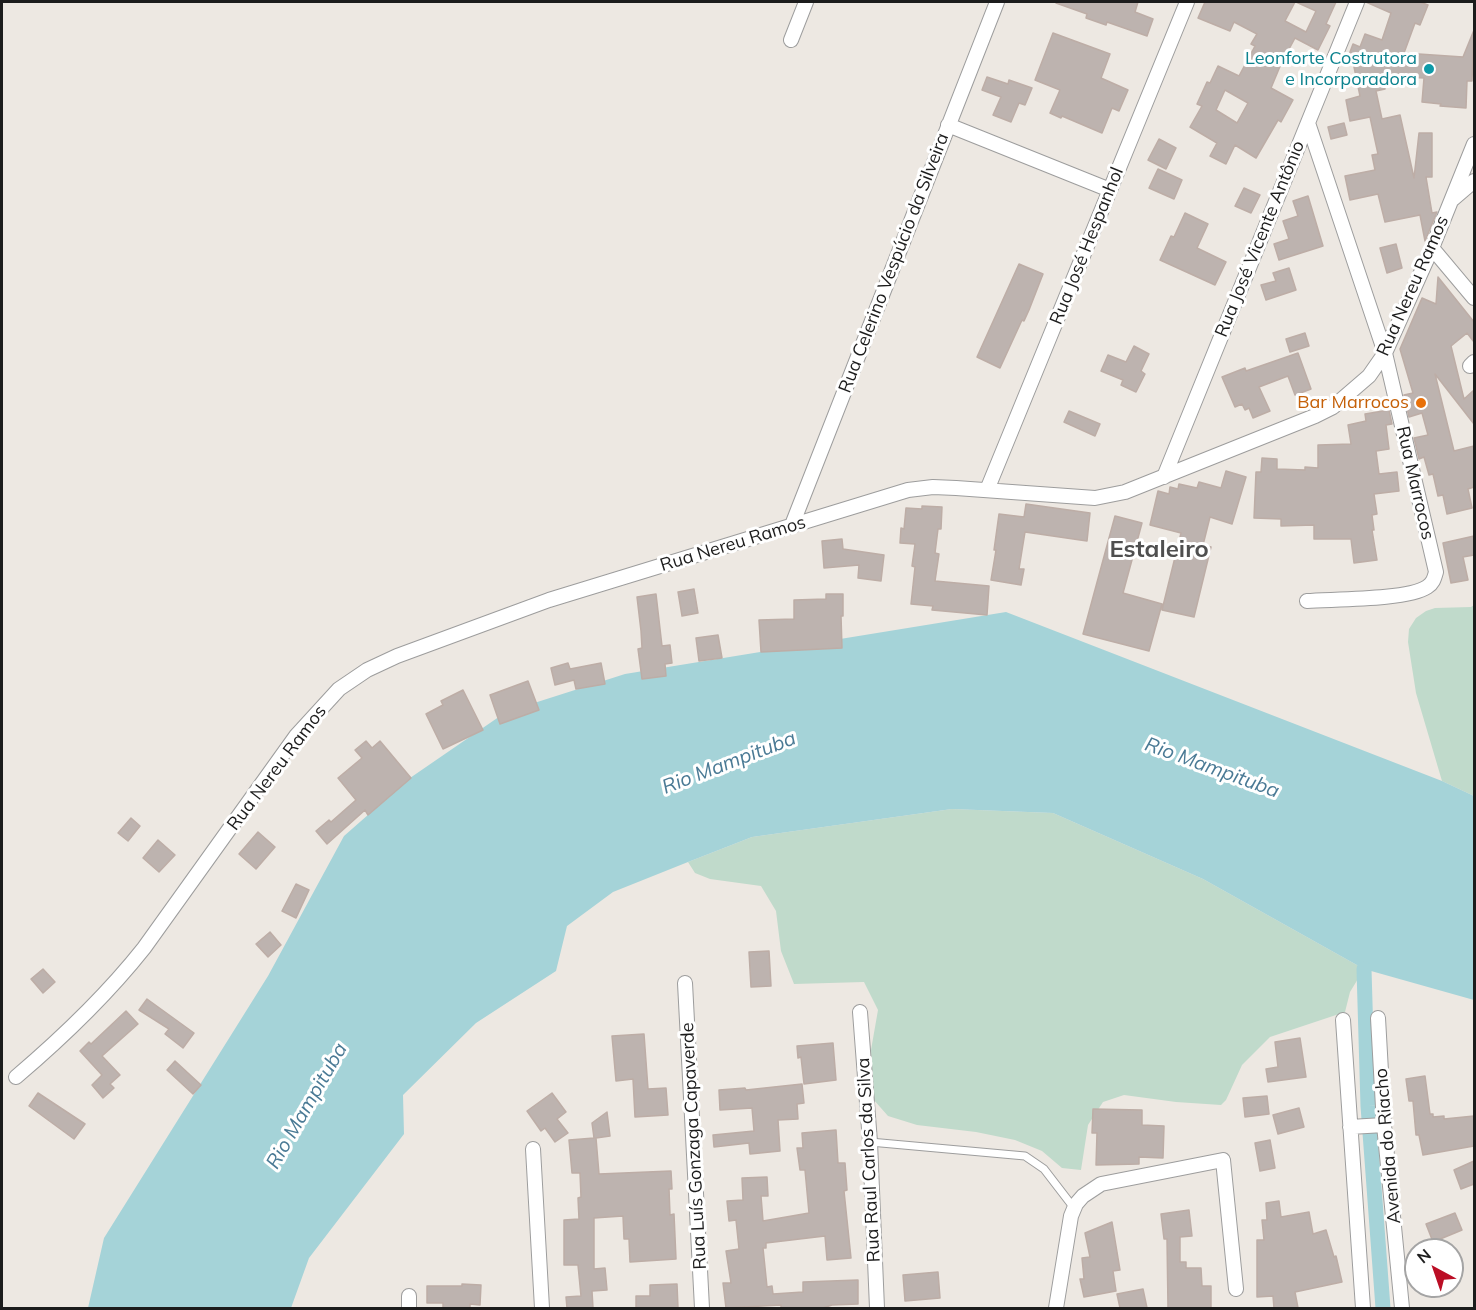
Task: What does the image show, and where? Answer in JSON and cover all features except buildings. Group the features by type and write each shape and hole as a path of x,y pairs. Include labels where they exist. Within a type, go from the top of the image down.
{"street":[{"path":"791,40 806,2"},
{"name":"Rua Celerino Vespúcio da Silveira","path":"792,525 997,2"},
{"name":"Rua José Hespanhol","path":"987,490 1187,2"},
{"name":"Rua José Vicente Antônio","path":"1164,477 1357,2"},
{"name":"Rua Marrocos","path":"1307,601 1404,594 1425,589 1434,582 1436,572 1385,353 1308,123"},
{"path":"948,125 1110,190"},
{"name":"Rua Nereu Ramos","path":"16,1077 67,1033 120,978 296,736 339,689 367,670 397,656 511,613 908,490 933,487 1095,498 1125,492 1296,425 1333,406 1369,376 1385,353 1432,248 1474,144"},
{"path":"1452,200 1474,181"},
{"path":"1432,248 1474,298"},
{"name":"Rua Luís Gonzaga Capaverde","path":"685,983 702,1308"},
{"name":"Rua Raul Carlos da Silva","path":"860,1012 870,1142 877,1308"},
{"name":"Avenida do Riacho","path":"1378,1018 1384,1125 1402,1308"},
{"name":"Avenida do Riacho","path":"1343,1020 1363,1308"},
{"path":"1350,1126 1384,1125"},
{"path":"533,1149 542,1308"},
{"path":"1056,1308 1071,1216 1083,1196 1101,1184 1223,1161 1236,1289"}],"lane":[{"path":"870,1142 1025,1156 1044,1169 1074,1208"}],"green space":[{"path":"1474,605 1474,796 1442,781 1416,693 1408,642 1409,629 1416,618 1426,611 1435,608"},
{"path":"952,809 1053,813 1203,879 1364,969 1350,992 1345,1012 1270,1037 1242,1065 1226,1100 1221,1105 1124,1095 1103,1102 1088,1125 1081,1170 1062,1168 1042,1151 1015,1140 976,1132 917,1125 888,1116 873,1099 871,1050 878,1010 864,982 794,984 781,951 776,911 761,886 710,879 695,873 688,862 752,837"}],"water":[{"name":"Rio Mampituba","path":"1006,612 1442,781 1474,796 1474,1000 1364,969 1203,879 1053,813 952,809 752,837 613,892 567,926 556,971 476,1023 403,1095 404,1134 309,1258 291,1308 88,1308 104,1238 268,976 344,836 410,778 506,712 625,674"}],"waterway":[{"path":"1364,969 1368,1106 1383,1308"}],"place":[{"name":"Leonforte Costrutora e Incorporadora","path":"1429,69"},
{"name":"Bar Marrocos","path":"1421,403"}],"district":[{"name":"Estaleiro","path":"1159,550"}]}
